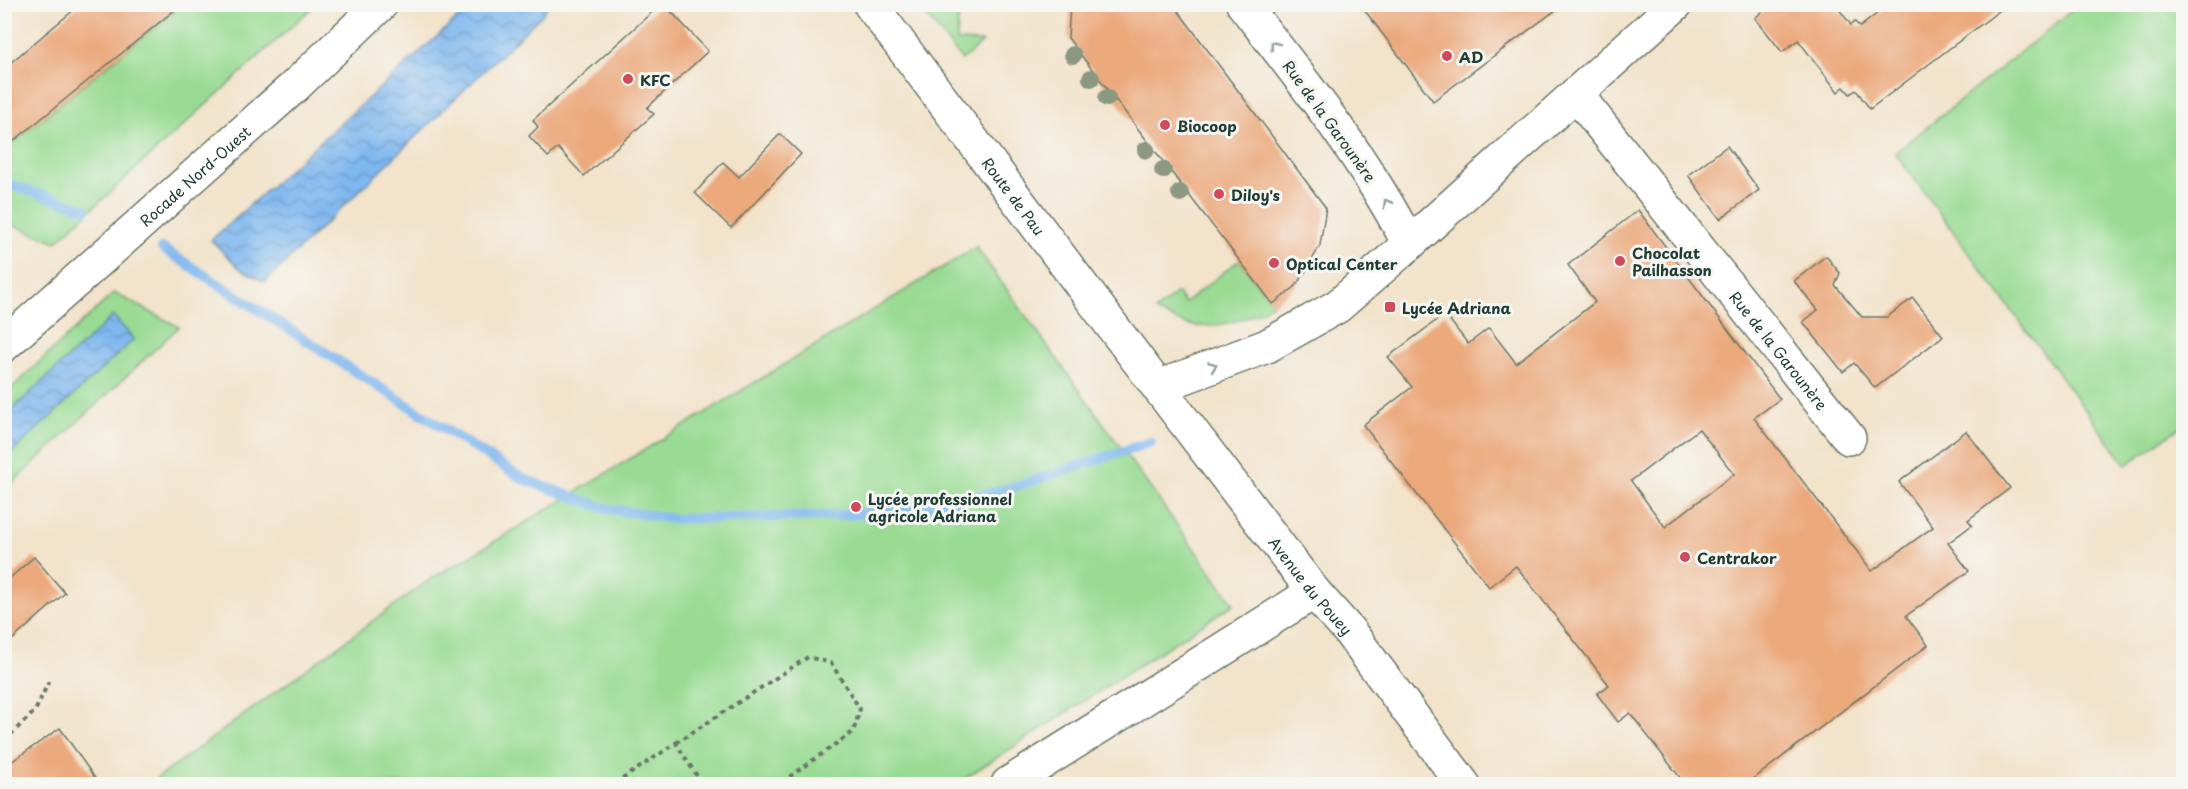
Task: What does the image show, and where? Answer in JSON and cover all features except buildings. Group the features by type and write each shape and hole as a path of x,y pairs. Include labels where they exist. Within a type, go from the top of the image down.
{"main road":[{"name":"Rocade Nord-Ouest","path":"4,345 295,86 381,4"},
{"name":"Route de Pau","path":"870,4 1158,387"},
{"name":"Rue de la Garounère","path":"1243,4 1330,116 1387,201 1408,244"},
{"path":"1158,387 1267,346 1338,306 1676,4"},
{"name":"Rue de la Garounère","path":"1576,94 1849,438"},
{"name":"Avenue du Pouey","path":"1158,387 1314,592 1349,631 1463,784"},
{"path":"1008,784 1314,592"}],"path":[{"path":"615,784 808,657 831,663 860,709 853,732 779,784"},
{"path":"4,741 35,711 49,681"},
{"path":"676,743 702,784"}],"green space":[{"path":"2080,4 2183,5 2183,425 2126,465 1895,153"},
{"path":"182,5 315,5 56,242 5,222 5,149"},
{"path":"918,5 959,5 957,41 983,42 962,60"},
{"name":"Lycée professionnel agricole Adriana","path":"976,247 1234,604 956,784 149,784 432,578"},
{"path":"1239,260 1273,304 1233,322 1210,326 1185,324 1155,311 1177,293 1185,303"},
{"path":"114,293 179,327 5,490 5,459 134,339 113,316 5,416 5,394"}],"water":[{"path":"472,5 549,5 541,16 265,282 240,269 211,240"},
{"path":"113,316 134,339 5,459 5,416"}],"waterway":[{"path":"4,183 86,209"},
{"path":"162,248 523,479 604,508 674,519 826,516 920,510 1013,487 1151,442"}],"place":[{"name":"AD","path":"1447,56"},
{"name":"KFC","path":"628,79"},
{"name":"Biocoop","path":"1165,125"},
{"name":"Diloy's","path":"1219,194"},
{"name":"Chocolat Pailhasson","path":"1620,261"},
{"name":"Optical Center","path":"1274,263"},
{"name":"Lycée Adriana","path":"1390,307"},
{"name":"Lycée professionnel agricole Adriana","path":"856,507"},
{"name":"Centrakor","path":"1685,557"}]}
